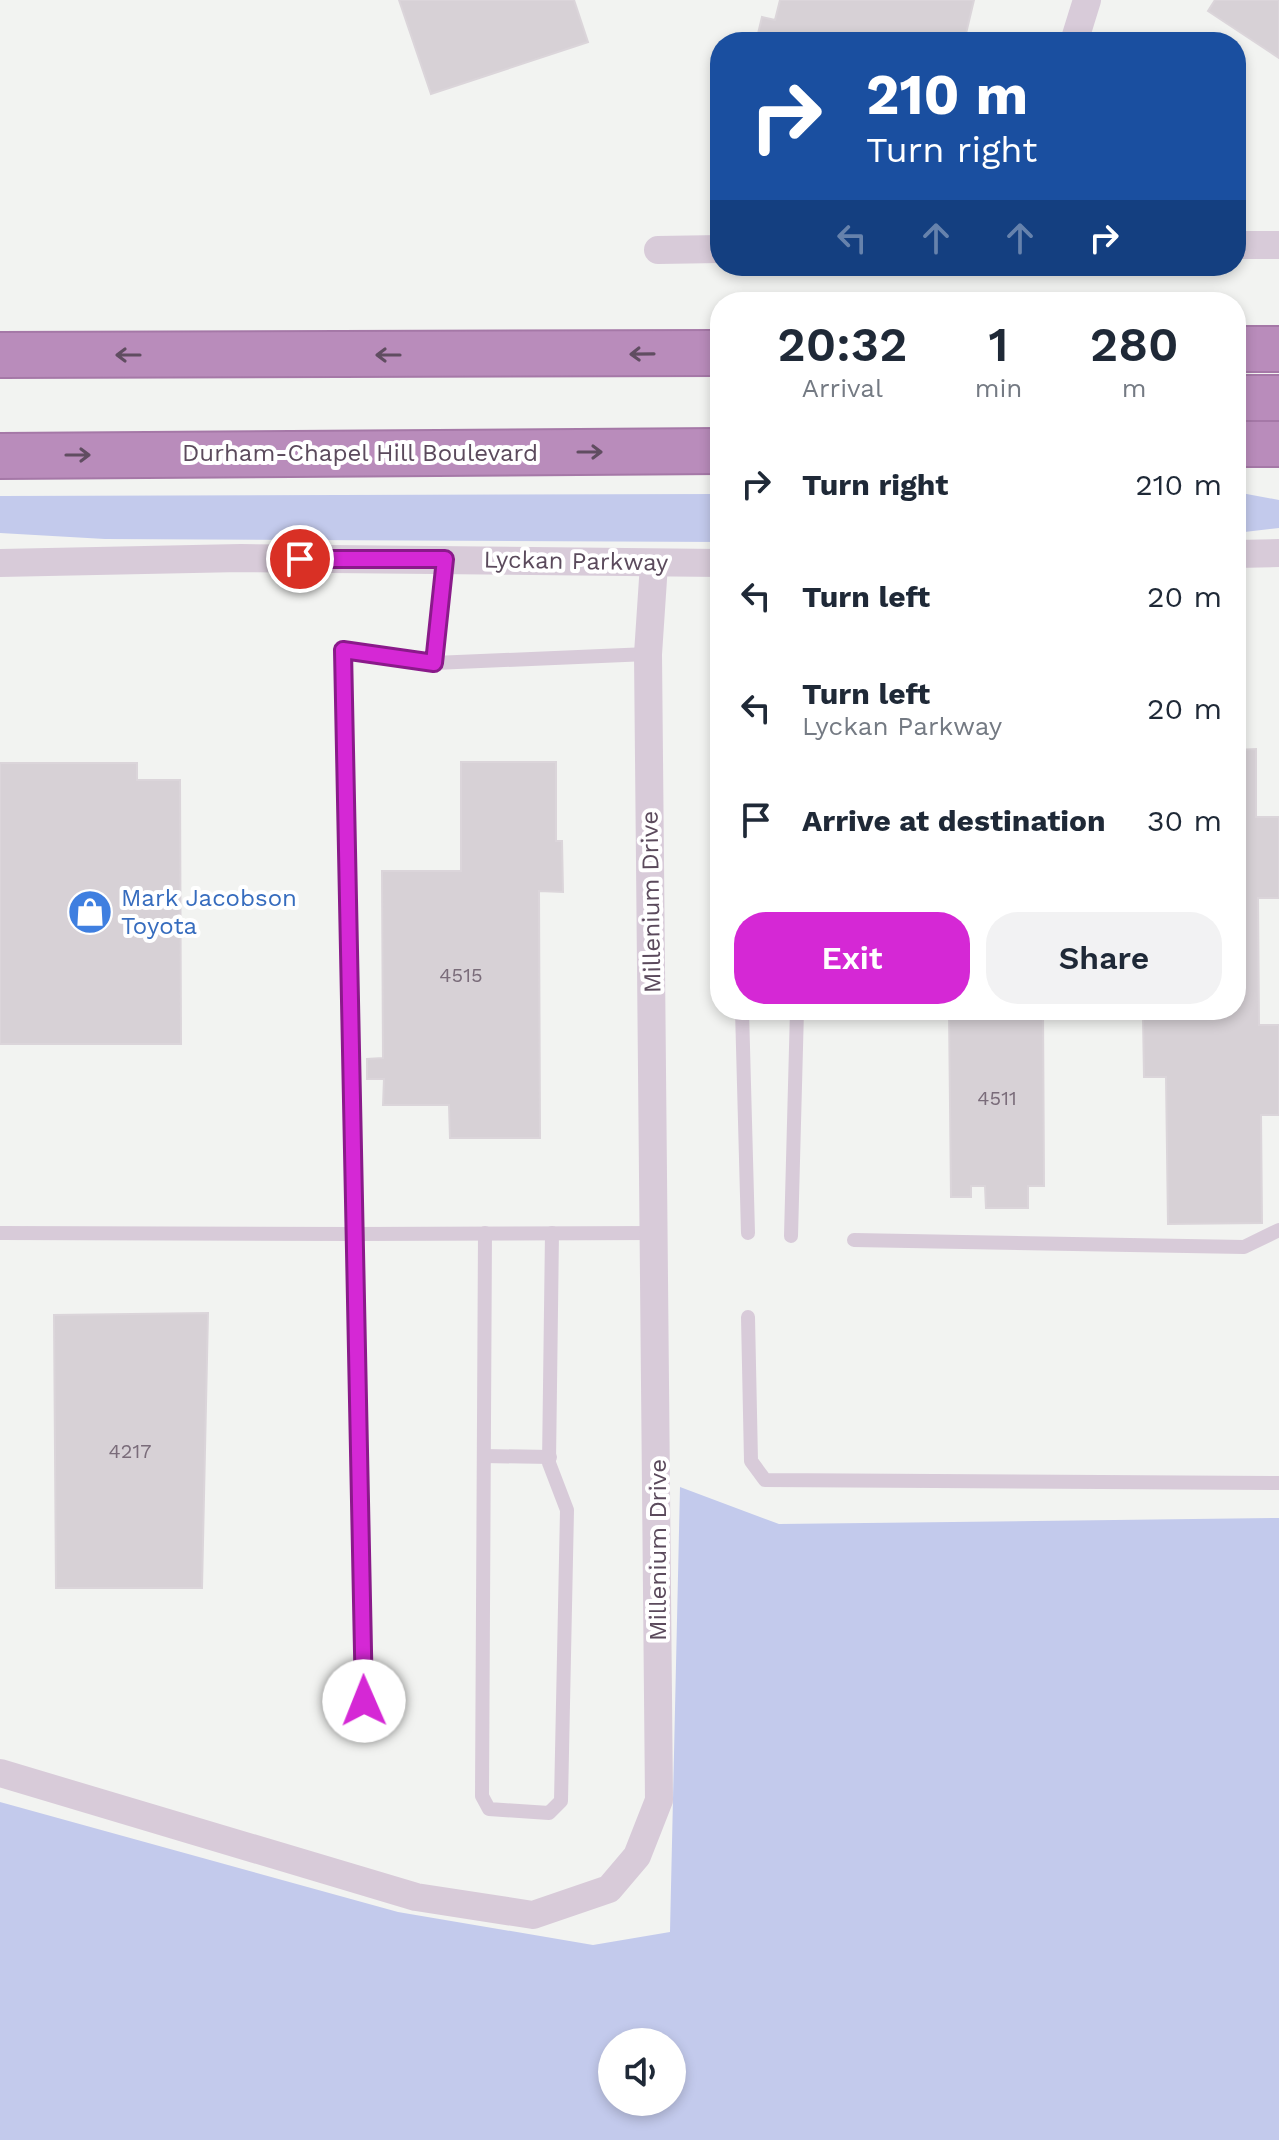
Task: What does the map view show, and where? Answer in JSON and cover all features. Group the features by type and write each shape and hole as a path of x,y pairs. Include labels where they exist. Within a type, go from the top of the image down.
{"highway":[{"path":"1246,349 1279,349"},
{"path":"0,355 710,353"},
{"path":"1246,398 1279,398"},
{"path":"1246,444 1279,444"},
{"name":"Durham-Chapel Hill Boulevard","path":"0,456 710,451"}],"street":[{"path":"1077,32 1087,0"},
{"path":"1246,245 1279,245"},
{"path":"658,250 710,249"},
{"path":"1246,554 1279,553"},
{"name":"Lyckan Parkway","path":"0,563 445,559 710,563"},
{"name":"Millenium Drive","path":"0,1773 416,1897 533,1915 609,1889 637,1856 659,1800 648,654 654,564"}],"lane":[{"path":"434,663 445,559"},
{"path":"365,1732 343,650 434,663 648,654"},
{"path":"742,1020 748,1233"},
{"path":"791,1236 797,1020"},
{"path":"854,1240 1244,1247 1279,1230"},
{"path":"0,1233 655,1233"},
{"path":"485,1233 482,1796 489,1809 549,1813 561,1801 567,1510 550,1457 552,1233"},
{"path":"748,1317 751,1461 765,1480 1279,1483"},
{"path":"484,1456 550,1457"}],"shaded area":[{"path":"710,494 710,542 105,539 0,533 0,496"},
{"path":"1246,494 1279,500 1279,528 1246,532"},
{"path":"680,1487 779,1524 1279,1518 1279,2140 0,2140 0,1802 398,1912 593,1945 670,1932"}],"building":[{"path":"399,0 574,0 588,42 431,94"},
{"path":"780,0 974,0 966,32 758,32 762,17 775,20"},
{"path":"1215,0 1279,0 1279,58 1246,36 1246,32 1240,32 1208,11"},
{"path":"1256,749 1256,817 1279,817 1279,898 1258,898 1259,1025 1279,1025 1279,1115 1261,1115 1262,1223 1168,1224 1166,1077 1144,1077 1143,1020 1246,1020 1246,750"},
{"path":"461,762 556,762 556,841 562,841 563,892 539,891 540,1138 450,1138 449,1105 383,1105 384,1079 367,1079 367,1059 383,1058 382,871 461,871"},
{"name":"Mark Jacobson Toyota","path":"0,763 137,763 137,780 180,780 181,1044 0,1044"},
{"path":"949,1020 1043,1020 1044,1186 1028,1186 1028,1208 986,1208 985,1186 971,1186 971,1197 951,1197"},
{"path":"208,1313 202,1588 56,1588 54,1315"}],"place":[{"name":"Mark Jacobson Toyota","path":"90,912"}],"route":[{"path":"300,559 445,559 434,663 343,650 364,1701"}]}
